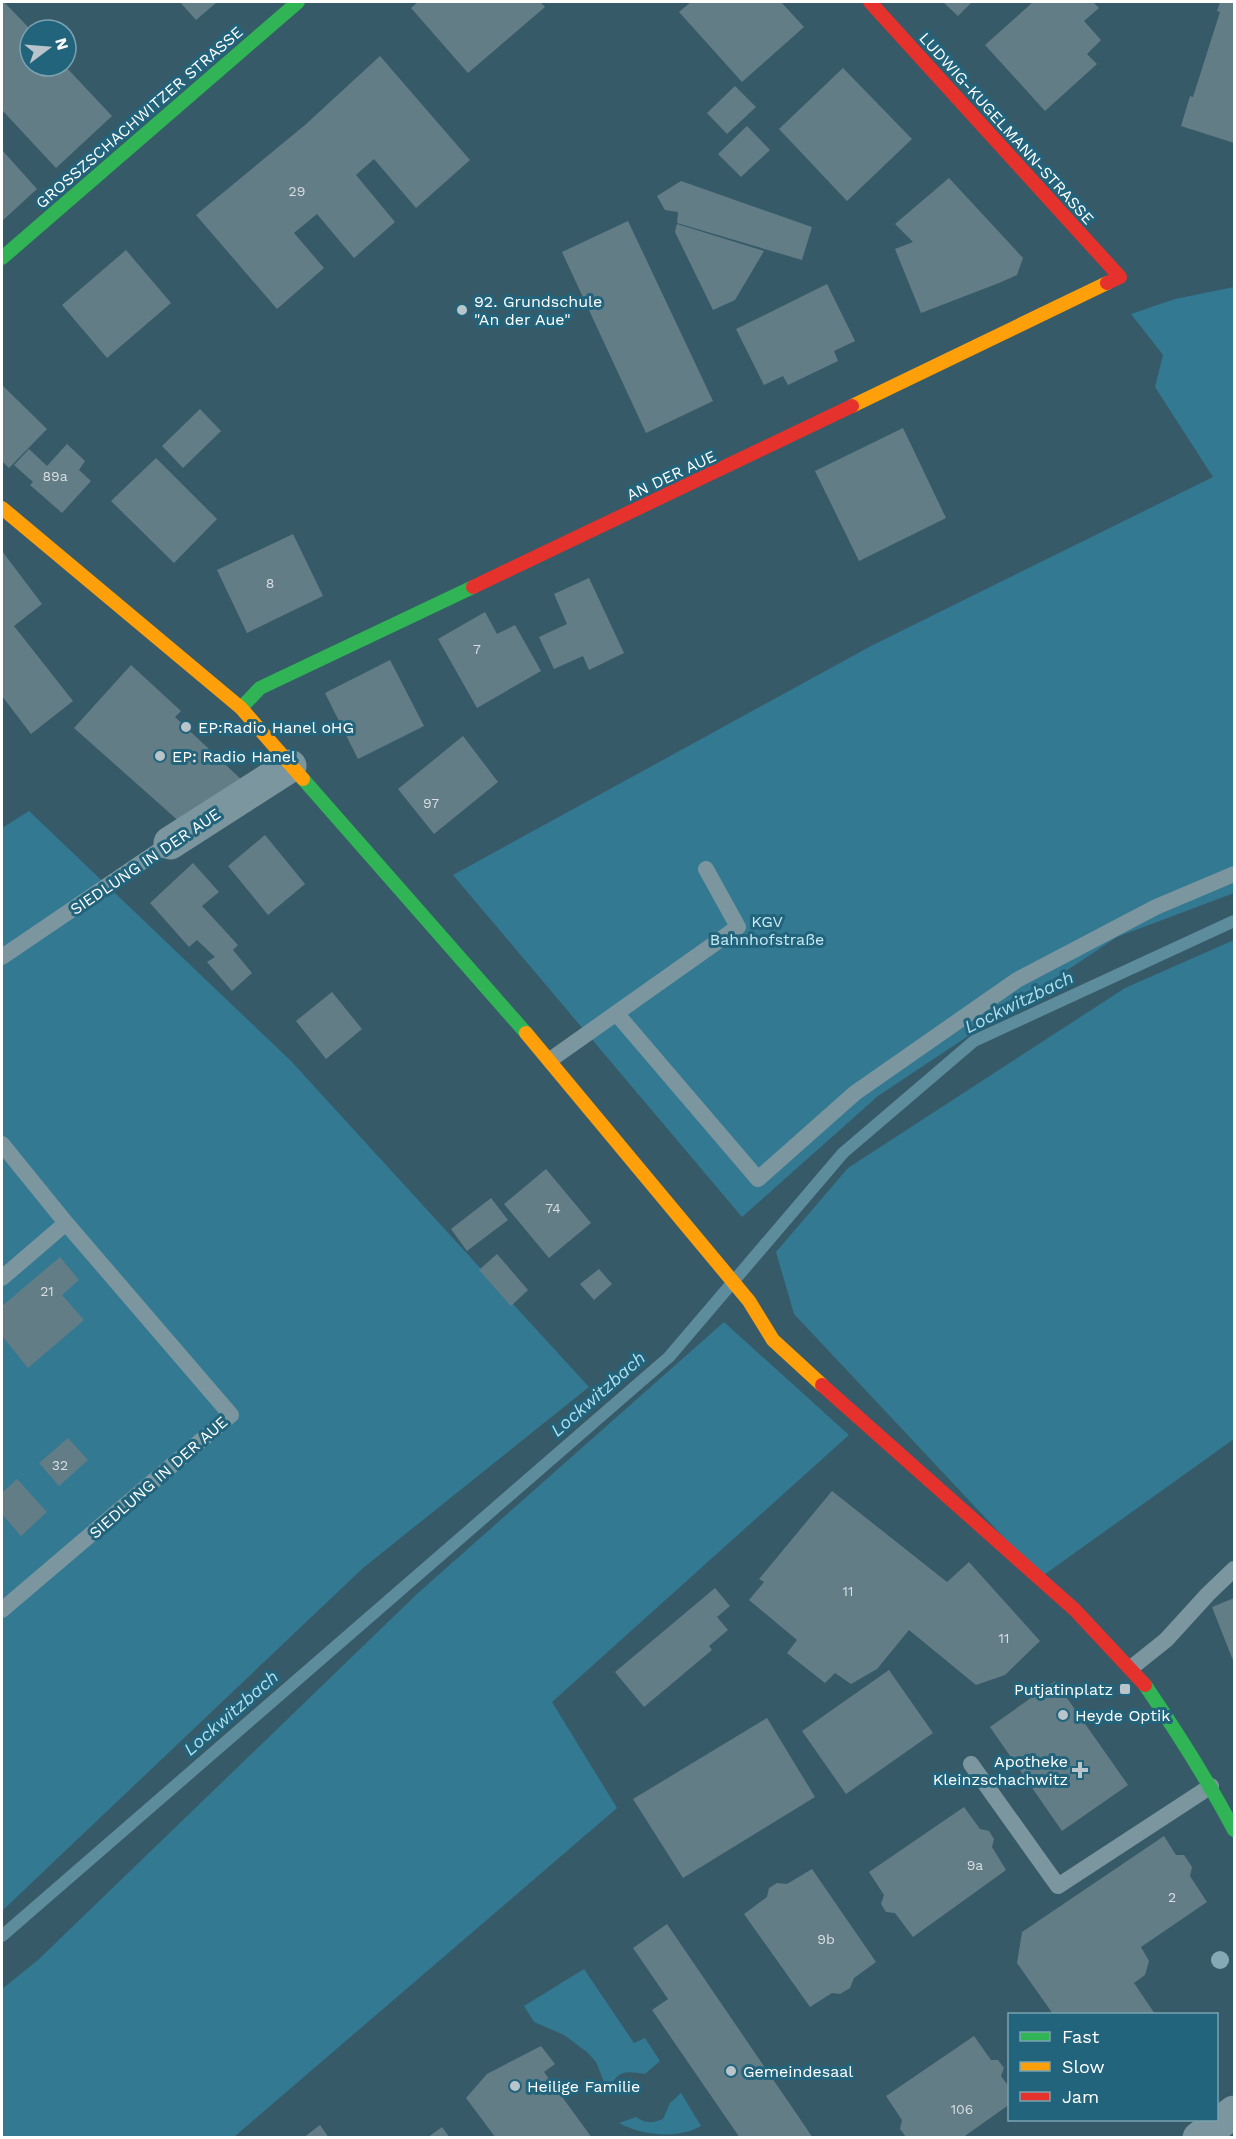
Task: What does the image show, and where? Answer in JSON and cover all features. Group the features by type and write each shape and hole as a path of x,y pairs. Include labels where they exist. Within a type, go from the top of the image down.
{"street":[{"name":"GROSSZSCHACHWITZER STRASSE","path":"2,258 298,2"},
{"name":"LUDWIG-KUGELMANN-STRASSE","path":"870,2 1120,277"},
{"name":"AN DER AUE","path":"241,708 260,688 779,442 1120,277"},
{"path":"2,508 241,708 550,1060 749,1301 773,1340 1075,1610 1131,1668 1165,1712 1211,1786 1234,1830"},
{"name":"SIEDLUNG IN DER AUE","path":"170,843 290,766"},
{"path":"1199,2138 1234,2112"}],"lane":[{"name":"SIEDLUNG IN DER AUE","path":"2,957 170,843"},
{"path":"550,1060 738,927 706,869"},
{"path":"616,1013 758,1179 855,1093 1017,980 1156,907 1234,874"},
{"name":"SIEDLUNG IN DER AUE","path":"2,1144 66,1223 231,1415 2,1610"},
{"path":"2,1278 66,1223"},
{"path":"1131,1668 1166,1640 1234,1569"},
{"path":"971,1764 1058,1886 1211,1786"}],"green space":[{"name":"KGV Bahnhofstraße","path":"1234,287 1234,893 1117,937 878,1096 742,1217 453,875 871,646 1213,477 1155,387 1163,355 1131,314 1175,299"},
{"path":"29,811 291,1061 589,1387 363,1568 2,1911 2,828"},
{"path":"1234,940 1234,1439 1041,1577 794,1314 776,1252 848,1168 1125,988"},
{"path":"724,1322 849,1435 552,1702 617,1808 234,2137 2,2137 2,1989 38,1960 418,1593"},
{"path":"584,1969 634,2043 645,2038 660,2061 645,2074 626,2072 618,2076 608,2092 596,2062 587,2052 564,2035 534,2022 524,2006"},
{"path":"681,2093 701,2126 682,2133 660,2134 638,2131 619,2123 636,2117 649,2122 663,2119 670,2103"}],"building":[{"path":"2,2 4,2 19,18 18,78 76,78 112,116 56,168 2,110"},
{"path":"180,2 217,2 196,20"},
{"path":"418,2 540,2 545,7 468,73 411,8"},
{"path":"691,2 781,2 804,27 742,82 679,12"},
{"path":"943,2 972,2 958,16"},
{"path":"1033,2 1093,2 1099,8 1084,21 1101,40 1087,54 1097,64 1045,111 985,45"},
{"path":"1220,2 1234,2 1234,143 1181,126 1190,96 1193,97 1220,12 1217,11"},
{"path":"380,56 470,160 416,208 374,159 356,175 395,222 354,258 317,214 294,233 324,268 277,309 196,215 305,125"},
{"path":"843,68 912,139 847,201 779,129"},
{"path":"735,86 756,107 727,134 707,113"},
{"path":"747,126 770,150 741,177 718,154"},
{"path":"2,150 37,189 2,221"},
{"path":"949,178 1023,258 1017,275 921,313 895,249 913,242 895,224"},
{"path":"681,181 812,227 802,260 677,223 678,212 665,210 657,196"},
{"path":"628,221 713,401 646,433 562,252"},
{"path":"677,224 764,251 735,300 713,310 675,232"},
{"path":"126,250 171,303 107,358 62,305"},
{"path":"827,284 855,341 834,351 838,361 788,385 783,376 764,385 736,329"},
{"path":"2,385 47,429 9,468 2,461"},
{"path":"200,409 221,431 183,468 162,446"},
{"path":"903,428 946,518 859,561 815,471"},
{"path":"67,444 85,461 79,470 91,481 62,513 30,485 33,482 14,465 29,449 47,466"},
{"path":"156,458 217,519 174,563 111,501"},
{"path":"293,534 323,596 247,633 217,570"},
{"path":"2,551 42,604 14,626 73,701 31,734 2,696"},
{"path":"589,578 624,653 589,670 583,656 554,669 539,637 567,624 554,594"},
{"path":"485,612 497,634 515,625 541,671 477,708 438,639"},
{"path":"390,660 424,726 358,759 325,693"},
{"name":"EP: Radio Hanel","path":"131,665 181,711 175,717 245,783 182,824 74,728"},
{"path":"463,736 498,782 434,834 398,789"},
{"path":"265,835 305,884 268,915 228,866"},
{"path":"193,863 219,892 202,906 238,945 233,950 252,973 232,991 207,962 215,957 197,940 189,947 150,903"},
{"path":"332,992 362,1029 326,1059 296,1021"},
{"path":"546,1169 591,1223 549,1258 504,1204"},
{"path":"491,1198 508,1220 467,1251 451,1229"},
{"path":"497,1254 528,1290 511,1306 479,1270"},
{"path":"60,1257 79,1280 62,1295 84,1320 28,1368 2,1336 2,1306"},
{"path":"599,1269 612,1284 594,1300 580,1284"},
{"path":"68,1438 88,1460 59,1486 39,1463"},
{"path":"17,1479 47,1512 21,1536 2,1514 2,1493"},
{"path":"832,1491 947,1582 969,1562 1040,1641 1005,1675 976,1685 909,1630 877,1669 851,1684 835,1673 825,1683 787,1653 797,1640 749,1600 764,1582 759,1579"},
{"path":"715,1588 730,1606 717,1617 728,1630 709,1646 712,1650 644,1707 615,1672"},
{"path":"1234,1598 1234,1663 1212,1607"},
{"path":"889,1670 933,1733 846,1794 802,1731"},
{"path":"1055,1681 1128,1785 1062,1831 990,1727"},
{"path":"767,1718 815,1797 683,1878 633,1799"},
{"path":"964,1807 980,1829 989,1831 994,1839 992,1847 1006,1870 913,1937 895,1913 886,1912 881,1904 884,1895 869,1872"},
{"path":"1164,1836 1176,1855 1184,1855 1192,1867 1190,1876 1207,1902 1141,1947 1149,1961 1145,1975 1134,1983 1154,2013 1052,2013 1017,1963 1022,1932"},
{"path":"812,1869 876,1962 854,1978 850,1988 840,1994 832,1993 810,2007 744,1914 767,1897 769,1888 777,1883 787,1884"},
{"name":"Gemeindesaal","path":"667,1924 813,2138 740,2138 652,2010 668,1999 633,1948"},
{"path":"974,2036 991,2060 998,2060 1004,2068 1001,2076 1008,2085 1008,2105 962,2138 906,2137 900,2129 902,2120 886,2096"},
{"name":"Heilige Familie","path":"541,2046 555,2064 544,2072 592,2138 496,2138 466,2098 487,2074"},
{"path":"320,2125 329,2138 303,2138"},
{"path":"442,2127 450,2138 427,2138"}],"waterway":[{"name":"Lockwitzbach","path":"2,1936 669,1357 843,1153 974,1041 1234,921"}],"traffic: fast":[{"path":"2,258 298,2"},
{"path":"241,708 260,688 473,587"},
{"path":"303,779 526,1033"},
{"path":"1145,1685 1169,1720 1234,1830"}],"traffic: slow":[{"path":"852,406 1107,283"},
{"path":"2,508 241,708 303,779"},
{"path":"526,1033 749,1301 773,1340 822,1385"}],"traffic: jam":[{"path":"870,2 1120,277 1107,283"},
{"path":"473,587 852,406"},
{"path":"822,1385 1075,1610 1145,1685"}],"place":[{"name":"92. Grundschule \"An der Aue\"","path":"462,310"},
{"name":"EP:Radio Hanel oHG","path":"186,727"},
{"name":"EP: Radio Hanel","path":"160,756"},
{"name":"Putjatinplatz","path":"1125,1689"},
{"name":"Heyde Optik","path":"1063,1715"},
{"name":"Apotheke Kleinzschachwitz","path":"1080,1770"},
{"name":"Gemeindesaal","path":"731,2071"},
{"name":"Heilige Familie","path":"515,2086"}]}
